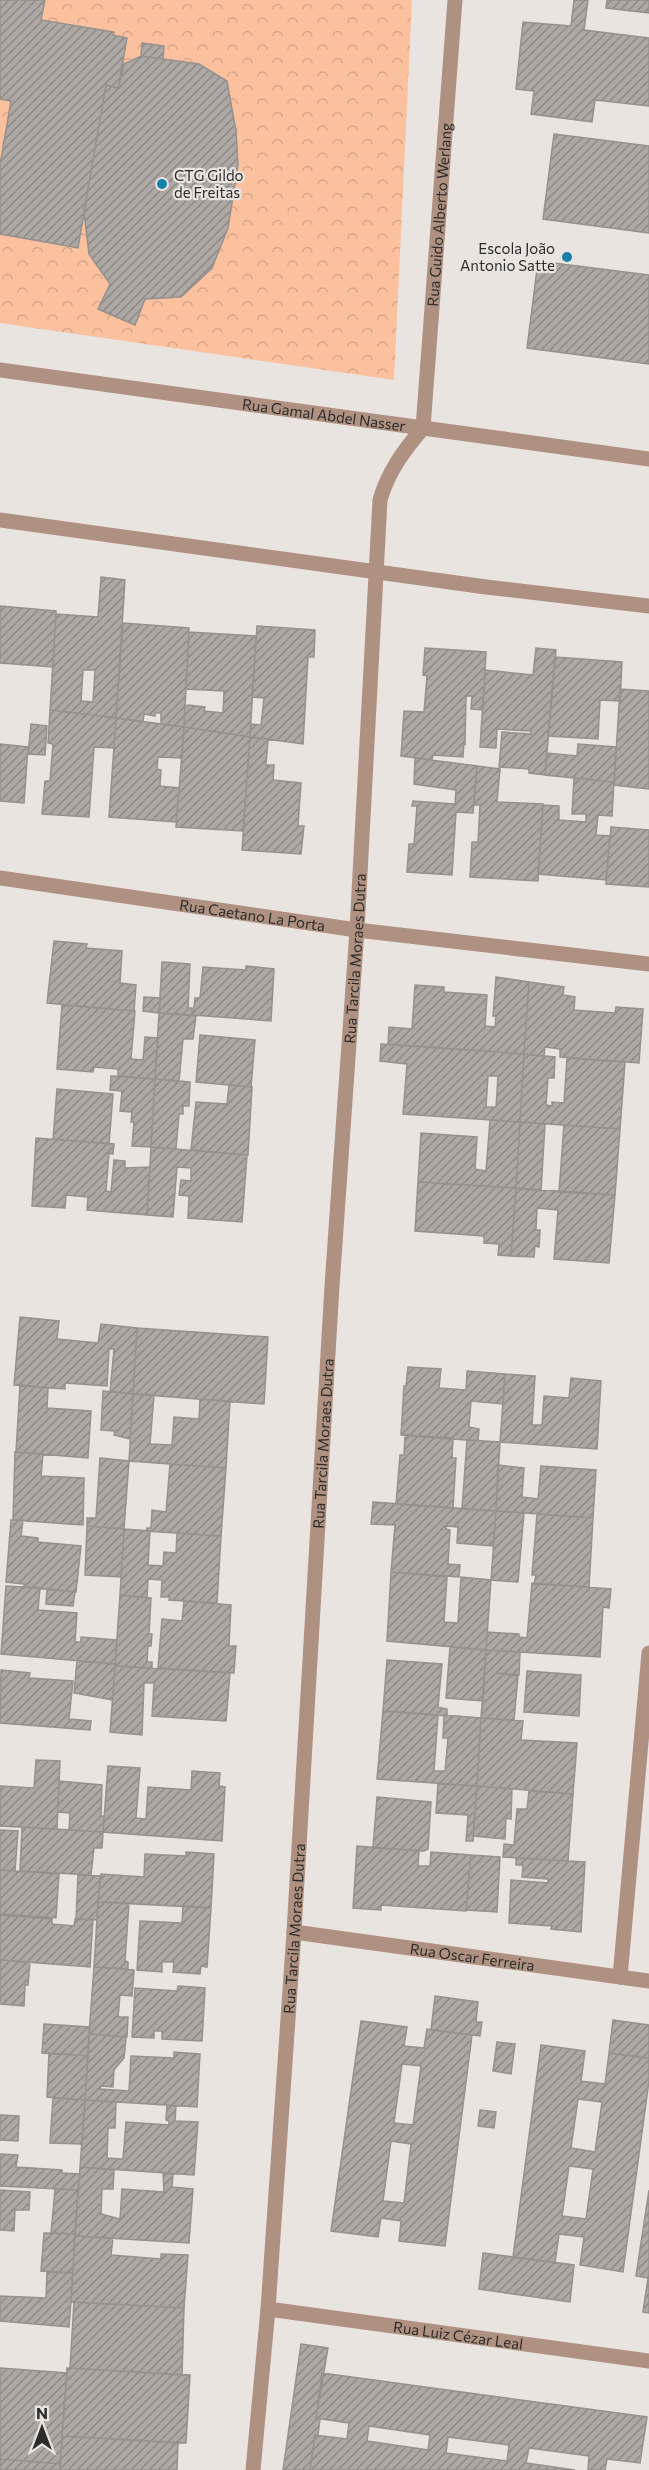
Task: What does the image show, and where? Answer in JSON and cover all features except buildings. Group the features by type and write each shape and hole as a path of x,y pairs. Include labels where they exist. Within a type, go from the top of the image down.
{"street":[{"name":"Rua Guido Alberto Werlang","path":"423,428 455,0"},
{"name":"Rua Gamal Abdel Nasser","path":"0,370 649,459"},
{"name":"Rua Tarcila Moraes Dutra","path":"253,2470 268,2309 294,1932 332,1286 357,930 380,500 384,485 397,459 423,428"},
{"path":"0,520 376,572 649,606"},
{"name":"Rua Caetano La Porta","path":"0,878 357,930 649,964"},
{"path":"620,1977 649,1653"},
{"name":"Rua Oscar Ferreira","path":"294,1932 649,1981"},
{"name":"Rua Luiz Cézar Leal","path":"268,2309 649,2361"}],"green space":[{"path":"0,0 412,0 394,380 0,323"}],"place":[{"name":"CTG Gildo de Freitas","path":"162,184"},
{"name":"Escola João Antonio Satte","path":"567,257"}]}
